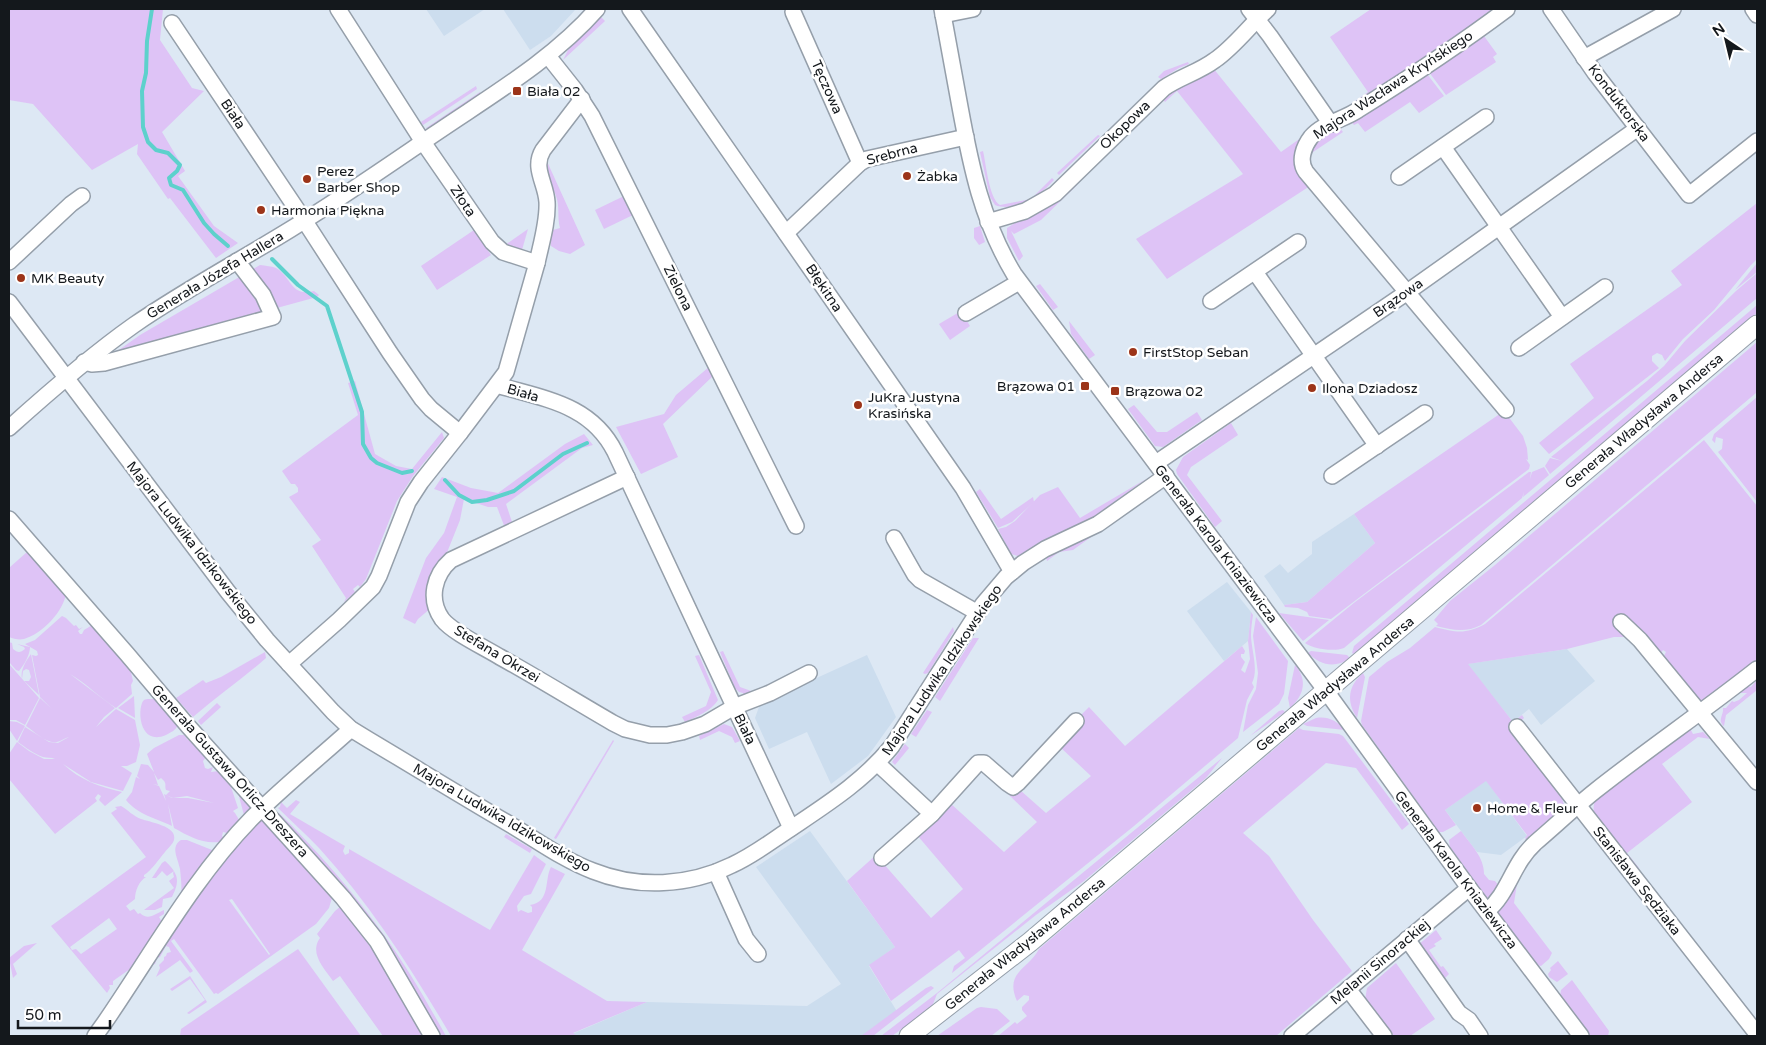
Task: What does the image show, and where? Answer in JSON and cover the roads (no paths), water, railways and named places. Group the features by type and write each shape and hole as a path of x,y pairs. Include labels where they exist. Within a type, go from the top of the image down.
{"main road":[{"name":"Generała Władysława Andersa","path":"909,1036 1030,942 1757,325"}],"street":[{"name":"Złota","path":"338,9 423,142 494,245 503,252 537,264"},
{"name":"Generała Józefa Hallera","path":"9,428 84,362 149,315 304,220 423,142 548,56 572,35 596,9"},
{"name":"Błękitna","path":"630,9 963,488 1012,572"},
{"path":"943,12 973,9"},
{"name":"Majora Wacława Kryńskiego","path":"1406,293 1307,174 1302,164 1306,146 1315,134 1395,87 1507,9"},
{"name":"Konduktorska","path":"1551,9 1584,58 1689,195 1757,140"},
{"path":"1584,58 1674,9"},
{"path":"1753,9 1757,15"},
{"name":"Tęczowa","path":"793,12 860,163"},
{"name":"Generała Karola Kniaziewicza","path":"943,12 976,185 988,222 1002,253 1019,282 1326,691 1469,888 1582,1036"},
{"name":"Okopowa","path":"988,222 1025,211 1050,198 1158,93 1174,81 1216,60 1258,12 1331,124"},
{"name":"Biała","path":"172,23 304,220 390,353 422,399 431,408 460,433 497,385 558,403 584,415 607,437 791,828"},
{"name":"Zielona","path":"548,56 582,99 597,125 796,526"},
{"path":"497,385 507,368 537,264 545,226 546,195 539,169 539,158 582,99"},
{"path":"1399,177 1486,117"},
{"name":"Brązowa","path":"1156,463 1406,293 1638,128"},
{"name":"Srebrna","path":"786,233 860,163 869,158 966,136"},
{"path":"1443,147 1562,317"},
{"path":"9,262 82,196"},
{"path":"1211,301 1298,242"},
{"path":"84,362 92,364 104,363 273,317 264,295 236,261"},
{"path":"1255,272 1377,446"},
{"path":"966,313 1019,282"},
{"path":"1519,348 1605,287"},
{"path":"1406,293 1506,410"},
{"name":"Majora Ludwika Idzikowskiego","path":"9,302 228,592 289,664 333,712 352,728 562,856 591,871 633,882 654,883 688,880 716,872 746,858 857,782 878,763 896,740 978,613 996,588 1012,572 1045,549 1098,524 1166,476"},
{"path":"1332,476 1425,413"},
{"path":"289,664 371,590 379,576 408,502 421,482 460,433"},
{"name":"Stefana Okrzei","path":"627,477 451,560 440,572 435,584 435,600 444,621 453,629 613,723 631,731 659,736 682,732 704,724 734,707 770,693 810,673"},
{"name":"Generała Gustawa Orlicz-Dreszera","path":"9,519 188,726 343,898 377,941 432,1036"},
{"path":"894,538 915,575 920,580 978,613"},
{"path":"1621,622 1640,640 1757,782"},
{"path":"1487,911 1500,899 1512,873 1530,849 1594,792 1757,669"},
{"path":"882,858 932,814 978,763 984,763 1007,784 1013,787 1018,784 1076,721"},
{"path":"95,1036 191,894 226,848 262,808 352,728"},
{"name":"Stanisława Sędziaka","path":"1517,728 1757,1034"},
{"path":"878,763 932,814"},
{"path":"716,872 746,939 758,954"},
{"name":"Melanii Sinorackiej","path":"1292,1036 1469,888"},
{"path":"1407,939 1460,1013 1469,1020 1480,1036"},
{"path":"1348,989 1384,1036"}],"waterway":[{"path":"152,9 147,41 146,73 142,91 143,127 148,142 156,150 168,153 180,165 177,171 169,178 171,185 183,190 204,223 228,246"},
{"path":"272,259 298,285 327,306 362,412 363,444 371,458 377,463 402,473 412,471"},
{"path":"445,480 459,495 472,502 487,500 514,491 563,454 587,443"}],"place":[{"name":"Biała 02","path":"517,91"},
{"name":"Żabka","path":"907,176"},
{"name":"Perez Barber Shop","path":"307,179"},
{"name":"Harmonia Piękna","path":"261,210"},
{"name":"MK Beauty","path":"21,278"},
{"name":"FirstStop Seban","path":"1133,352"},
{"name":"Brązowa 01","path":"1085,386"},
{"name":"Ilona Dziadosz","path":"1312,388"},
{"name":"Brązowa 02","path":"1115,391"},
{"name":"JuKra Justyna Krasińska","path":"858,405"},
{"name":"Home & Fleur","path":"1477,808"}]}
